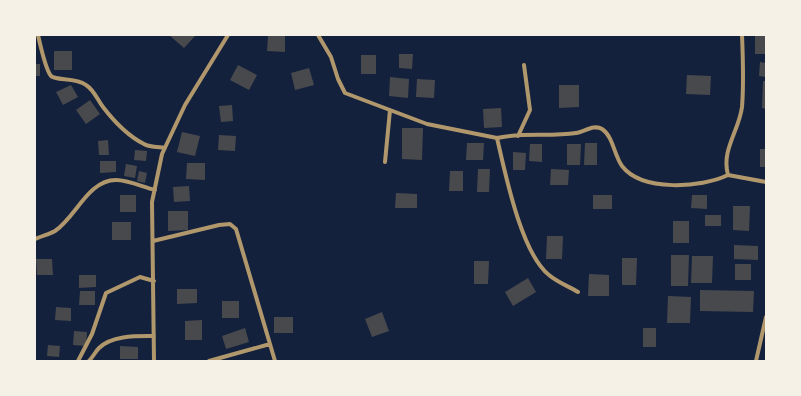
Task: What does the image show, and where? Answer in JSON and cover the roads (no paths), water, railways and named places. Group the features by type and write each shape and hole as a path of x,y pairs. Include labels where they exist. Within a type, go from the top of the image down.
{"street":[{"path":"38,35 41,51 51,76 56,78 76,79 84,83 91,88 103,106 131,136 145,145 165,148"},
{"path":"154,361 152,202 162,154 185,106 228,35"},
{"path":"318,35 331,57 338,79 345,93 427,124 497,138 518,136 558,136 583,132 593,127 601,128 607,134 621,164 628,172 639,179 676,185 698,184 718,180 728,176 766,182"},
{"path":"728,176 725,165 727,151 742,108 742,35"},
{"path":"518,136 530,110 524,65"},
{"path":"385,162 390,110"},
{"path":"497,138 514,210 536,259 548,275 578,292"},
{"path":"35,239 55,231 74,214 91,192 101,184 110,180 122,180 155,190"},
{"path":"153,241 219,225 230,224 236,229 275,361"},
{"path":"78,361 92,334 106,293 140,277 154,281"},
{"path":"756,361 766,317"},
{"path":"89,361 100,347 110,342 135,336 154,336"},
{"path":"209,361 270,344"}]}
